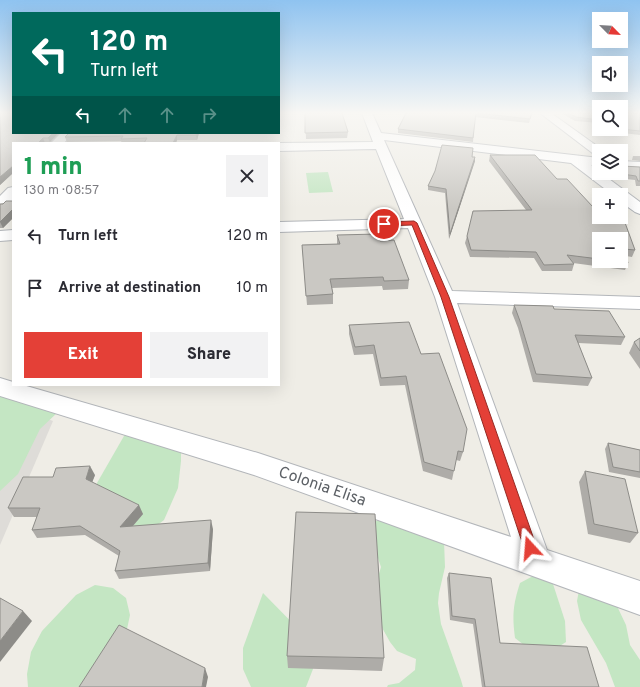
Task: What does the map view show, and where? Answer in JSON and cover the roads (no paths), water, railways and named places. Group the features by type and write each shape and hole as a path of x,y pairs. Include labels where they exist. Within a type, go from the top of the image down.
{"street":[{"path":"280,147 307,145"},
{"path":"381,145 445,297 536,562"},
{"path":"429,145 592,161"},
{"path":"575,160 640,209"},
{"path":"628,165 640,166"},
{"path":"0,205 12,192"},
{"path":"280,227 414,223"},
{"path":"0,236 12,236"},
{"path":"445,297 640,302"},
{"name":"Colonia Elisa","path":"0,387 258,464 640,598"}]}
